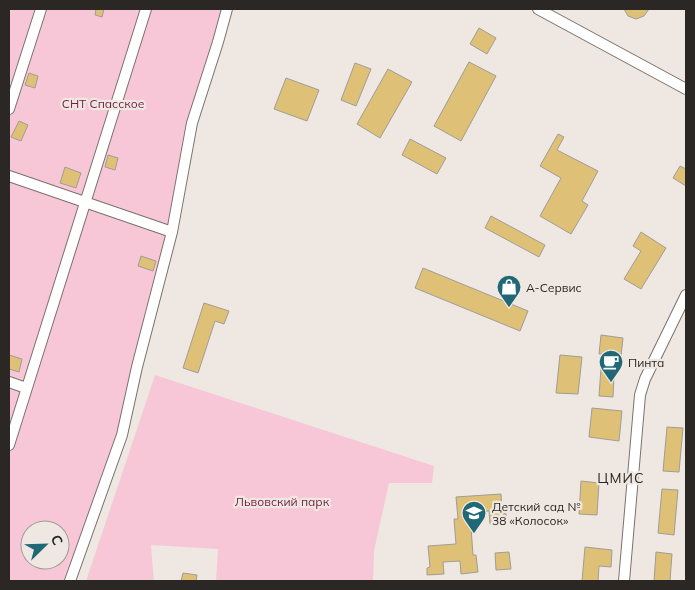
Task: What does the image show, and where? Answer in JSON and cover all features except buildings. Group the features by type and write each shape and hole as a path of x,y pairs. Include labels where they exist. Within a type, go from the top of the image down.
{"street":[{"path":"9,109 12,84 41,9"},
{"path":"9,445 87,202 146,9"},
{"path":"70,581 122,435 172,232 192,122 227,9"},
{"path":"538,9 686,90"},
{"path":"9,176 172,232"},
{"path":"624,581 640,395 645,379 686,295"},
{"path":"9,382 26,388"}],"green space":[{"name":"СНТ Спасское","path":"9,9 225,9 177,191 145,348 74,581 9,581"},
{"name":"Львовский парк","path":"155,375 434,466 432,483 389,483 374,551 373,581 216,581 218,549 151,545 154,581 86,581"}],"place":[{"name":"A-Сервис","path":"509,308"},
{"name":"Пинта","path":"611,383"},
{"name":"Детский сад № 38 «Колосок»","path":"474,534"}],"district":[{"name":"ЦМИС","path":"621,478"}]}
